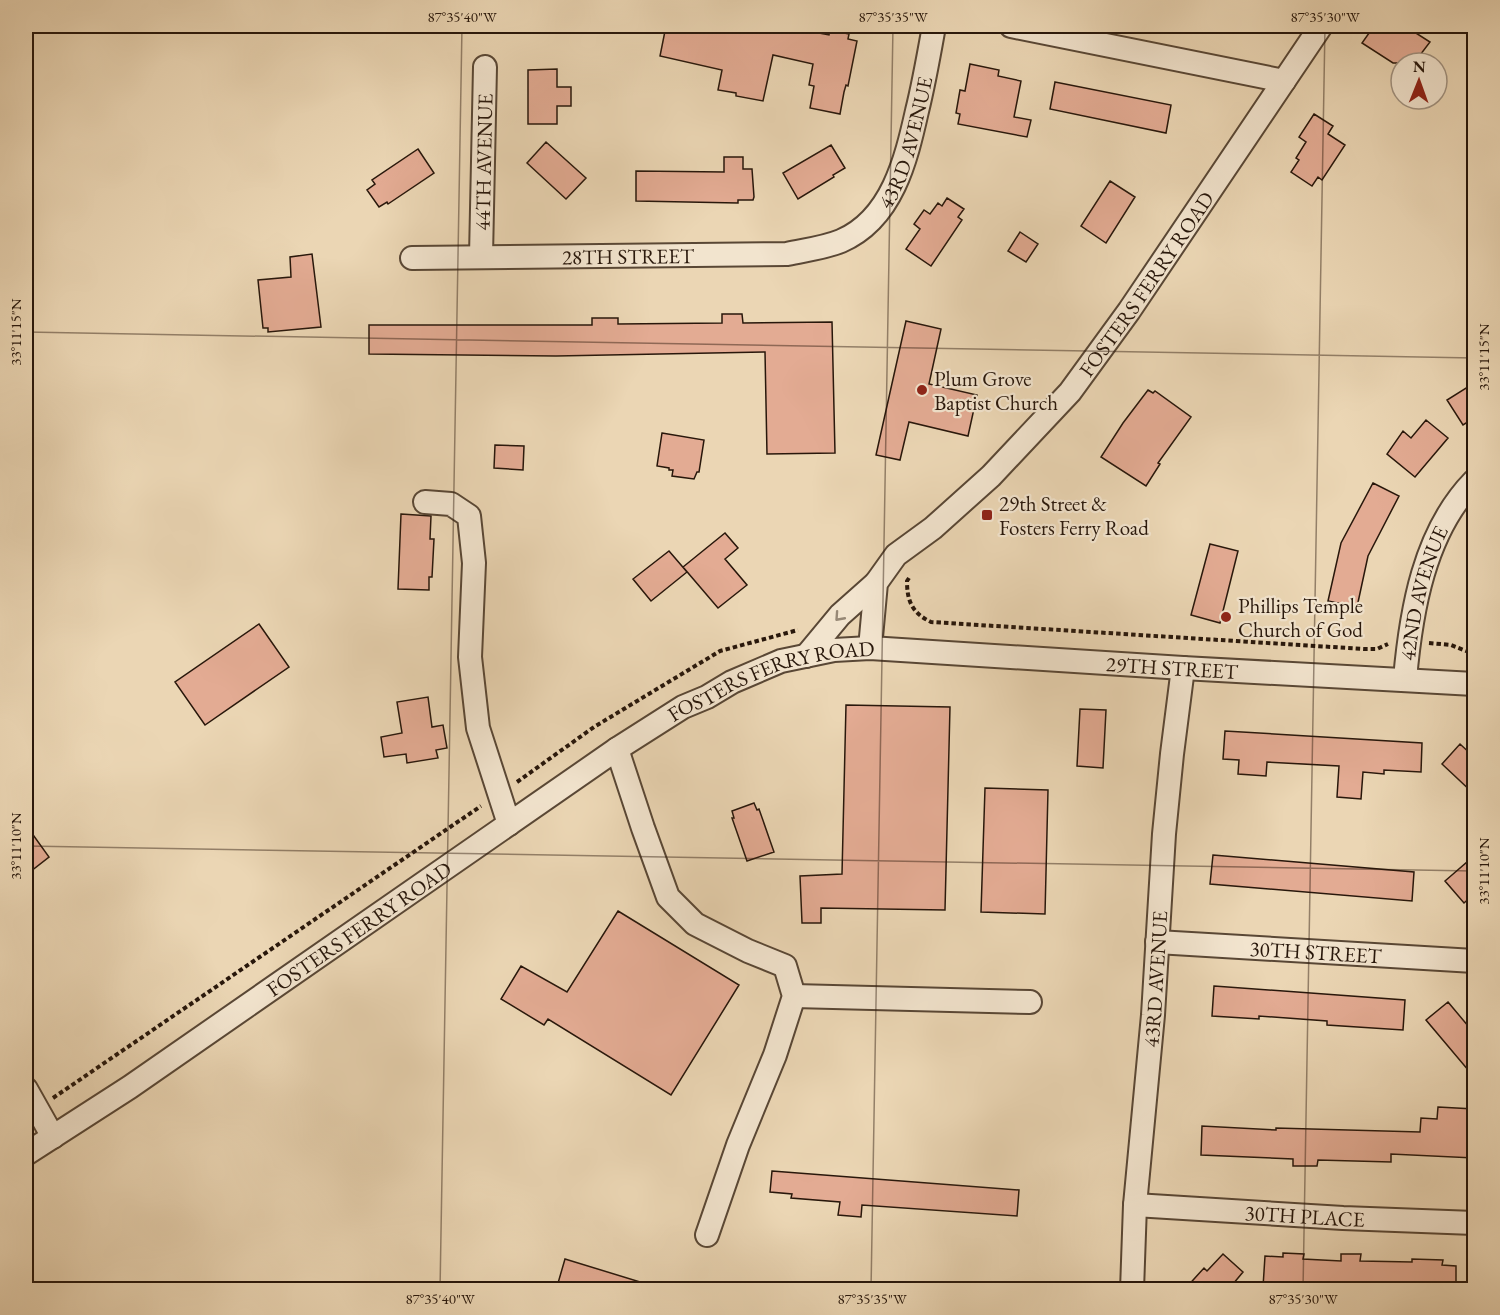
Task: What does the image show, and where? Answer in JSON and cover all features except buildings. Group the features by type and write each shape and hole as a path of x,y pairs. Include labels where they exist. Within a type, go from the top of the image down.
{"street":[{"name":"43RD AVENUE","path":"842,240 865,225 884,204 898,179 912,131 934,26"},
{"path":"1011,26 1284,81"},
{"name":"FOSTERS FERRY ROAD","path":"26,1154 130,1086 617,749 683,707 707,697 732,682 781,661 834,650 870,648 876,583 896,555 933,528 991,476 1070,392 1129,311 1321,26"},
{"name":"44TH AVENUE","path":"481,256 485,67"},
{"name":"28TH STREET","path":"412,258 787,254 842,240"},
{"name":"42ND AVENUE","path":"1405,679 1408,641 1428,560 1450,512 1474,481"},
{"path":"426,502 451,504 469,516 474,563 471,669 478,728 509,824"},
{"path":"806,656 840,615 876,583"},
{"name":"29TH STREET","path":"870,648 1474,684"},
{"name":"43RD AVENUE","path":"1132,1290 1135,1205 1153,1015 1172,754 1183,668"},
{"path":"617,749 668,897 695,924 748,951 785,966 794,996 775,1055 738,1145 707,1235"},
{"name":"30TH STREET","path":"1157,942 1474,961"},
{"path":"794,996 1030,1002"},
{"path":"26,1089 52,1137"},
{"name":"30TH PLACE","path":"1135,1205 1343,1218 1474,1223"}],"path":[{"path":"912,575 907,581 909,602 920,617 930,622 1364,649 1377,649 1394,639 1451,645 1474,654"},
{"path":"37,1109 594,727 720,651 806,626"}],"place":[{"name":"Plum Grove Baptist Church","path":"922,390"},
{"name":"29th Street & Fosters Ferry Road","path":"987,515"},
{"name":"Phillips Temple Church of God","path":"1226,617"}]}
